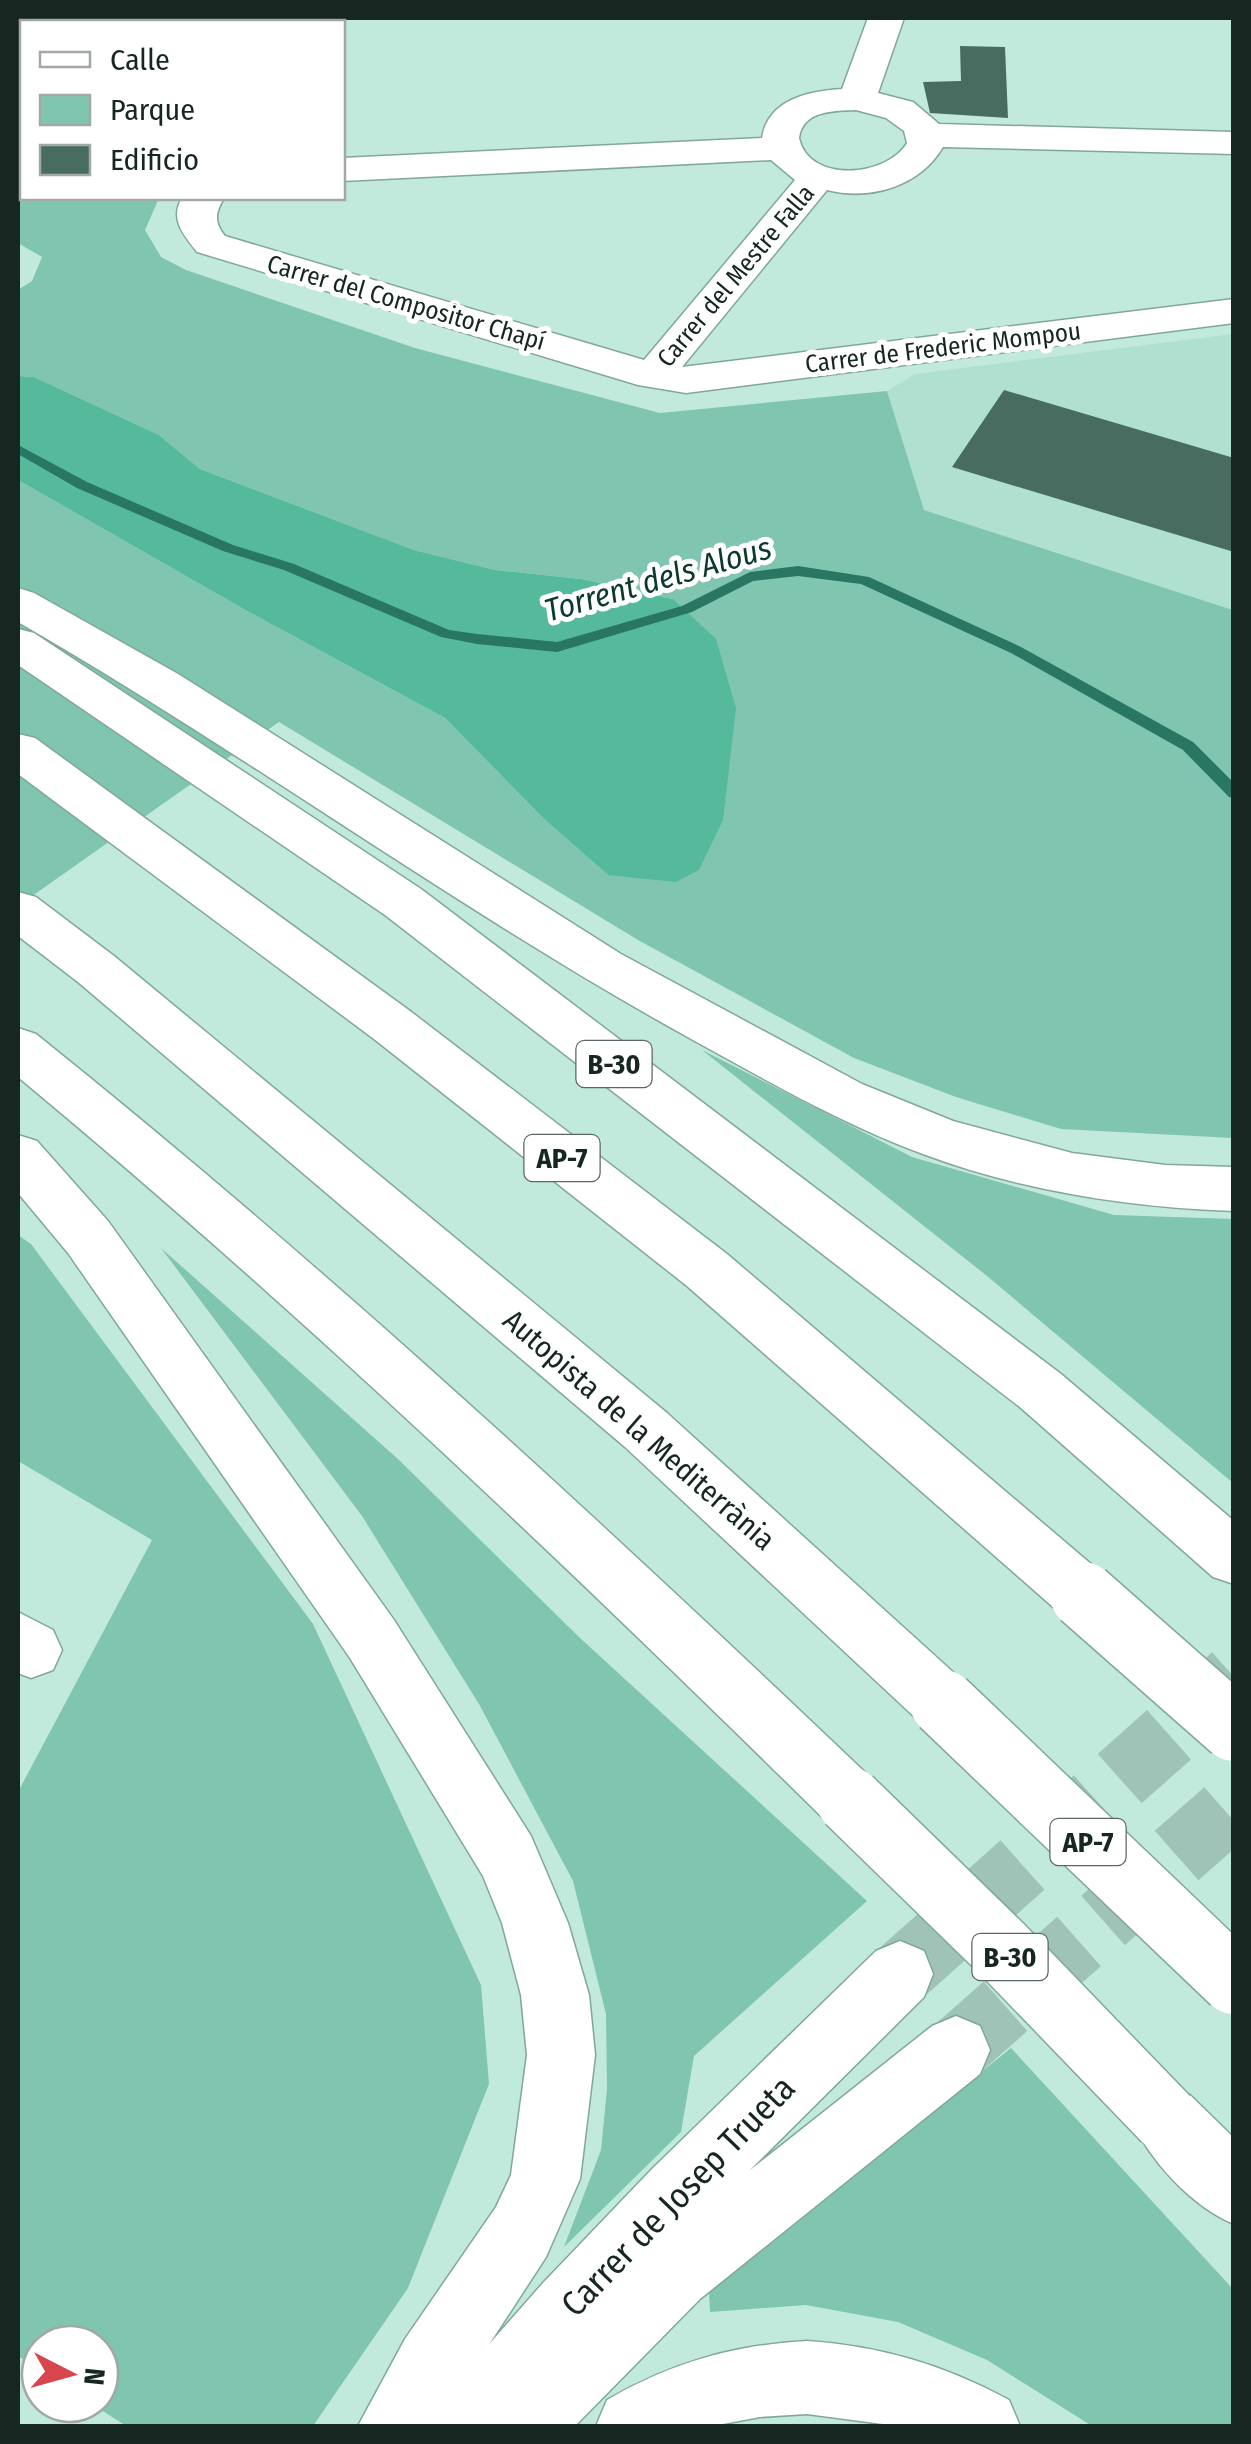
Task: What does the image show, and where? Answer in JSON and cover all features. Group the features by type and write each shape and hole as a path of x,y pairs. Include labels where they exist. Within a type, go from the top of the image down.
{"main road":[{"path":"857,99 886,18"},
{"path":"857,99 904,111 920,123 927,135 927,150 918,163 894,176 870,181 819,176 790,161 780,148 779,131 788,118 804,108 826,101 857,99"},
{"path":"927,135 1234,143"},
{"path":"345,170 780,148"},
{"name":"Carrer del Mestre Falla","path":"653,376 819,176"},
{"name":"Carrer del Compositor Chapí","path":"202,200 197,204 197,226 211,244 653,376"},
{"name":"Carrer de Frederic Mompou","path":"653,376 686,380 1234,311"},
{"path":"18,602 162,685 602,966 843,1098 941,1139 1072,1174 1165,1187 1234,1190"},
{"name":"B-30","path":"18,644 403,902 1041,1391 1234,1558"},
{"name":"AP-7","path":"18,750 392,1025 707,1270 1234,1728"},
{"name":"Autopista de la Mediterrània","path":"18,910 96,969 646,1430 942,1703 1234,1981"},
{"name":"B-30","path":"18,1048 382,1356 637,1593 1000,1947 1234,2189"},
{"path":"18,1156 88,1237 372,1639 508,1858 535,1923 555,1995 561,2055 545,2179 522,2232 431,2365 395,2426"},
{"name":"Carrer de Josep Trueta","path":"466,2426 534,2344 755,2113 900,1974"},
{"name":"Carrer de Josep Trueta","path":"524,2426 675,2274 956,2050"},
{"path":"633,2426 652,2413 721,2388 800,2377 882,2383 982,2426"}],"shaded area":[{"path":"1233,334 1233,610 924,510 887,391 915,374"}],"green space":[{"path":"18,130 20,200 158,200 145,230 161,257 186,270 415,348 660,413 887,391 924,510 1233,610 1233,1138 1061,1129 956,1097 854,1058 638,940 279,722 18,906 18,480 445,718 543,818 608,875 673,599 581,579 495,570 414,550 200,469 159,435 34,377 18,376 18,290 32,281 42,257 18,243"},
{"path":"18,376 34,377 159,435 200,469 414,550 495,570 581,579 673,599 716,639 736,708 723,820 699,870 676,882 608,875 543,818 445,718 18,480"},
{"path":"702,1050 912,1157 1114,1215 1233,1219 1233,1483 987,1276"},
{"path":"18,1235 31,1244 313,1624 481,1985 489,2084 408,2288 313,2426 126,2426 120,2422 120,2324 20,2324 18,2356 18,1792 152,1540 18,1461"},
{"path":"161,1248 399,1460 579,1637 867,1901 694,2056 681,2132 564,2247 601,2150 607,2089 606,2014 573,1881 479,1704 362,1516"},
{"path":"1011,2048 1233,2289 1233,2426 1092,2426 987,2360 898,2322 806,2305 710,2312 709,2292"}],"building":[{"path":"960,46 1005,47 1008,118 930,113 923,82 961,81"},
{"path":"1004,390 1234,458 1234,552 952,467"}],"waterway":[{"name":"Torrent dels Alous","path":"18,449 82,485 228,548 289,567 446,634 477,639 557,647 687,609 750,577 798,571 864,580 1016,650 1188,746 1234,793"}],"tunnel":[{"path":"900,1974 1234,1677"},
{"path":"956,2050 1234,1805"}]}
